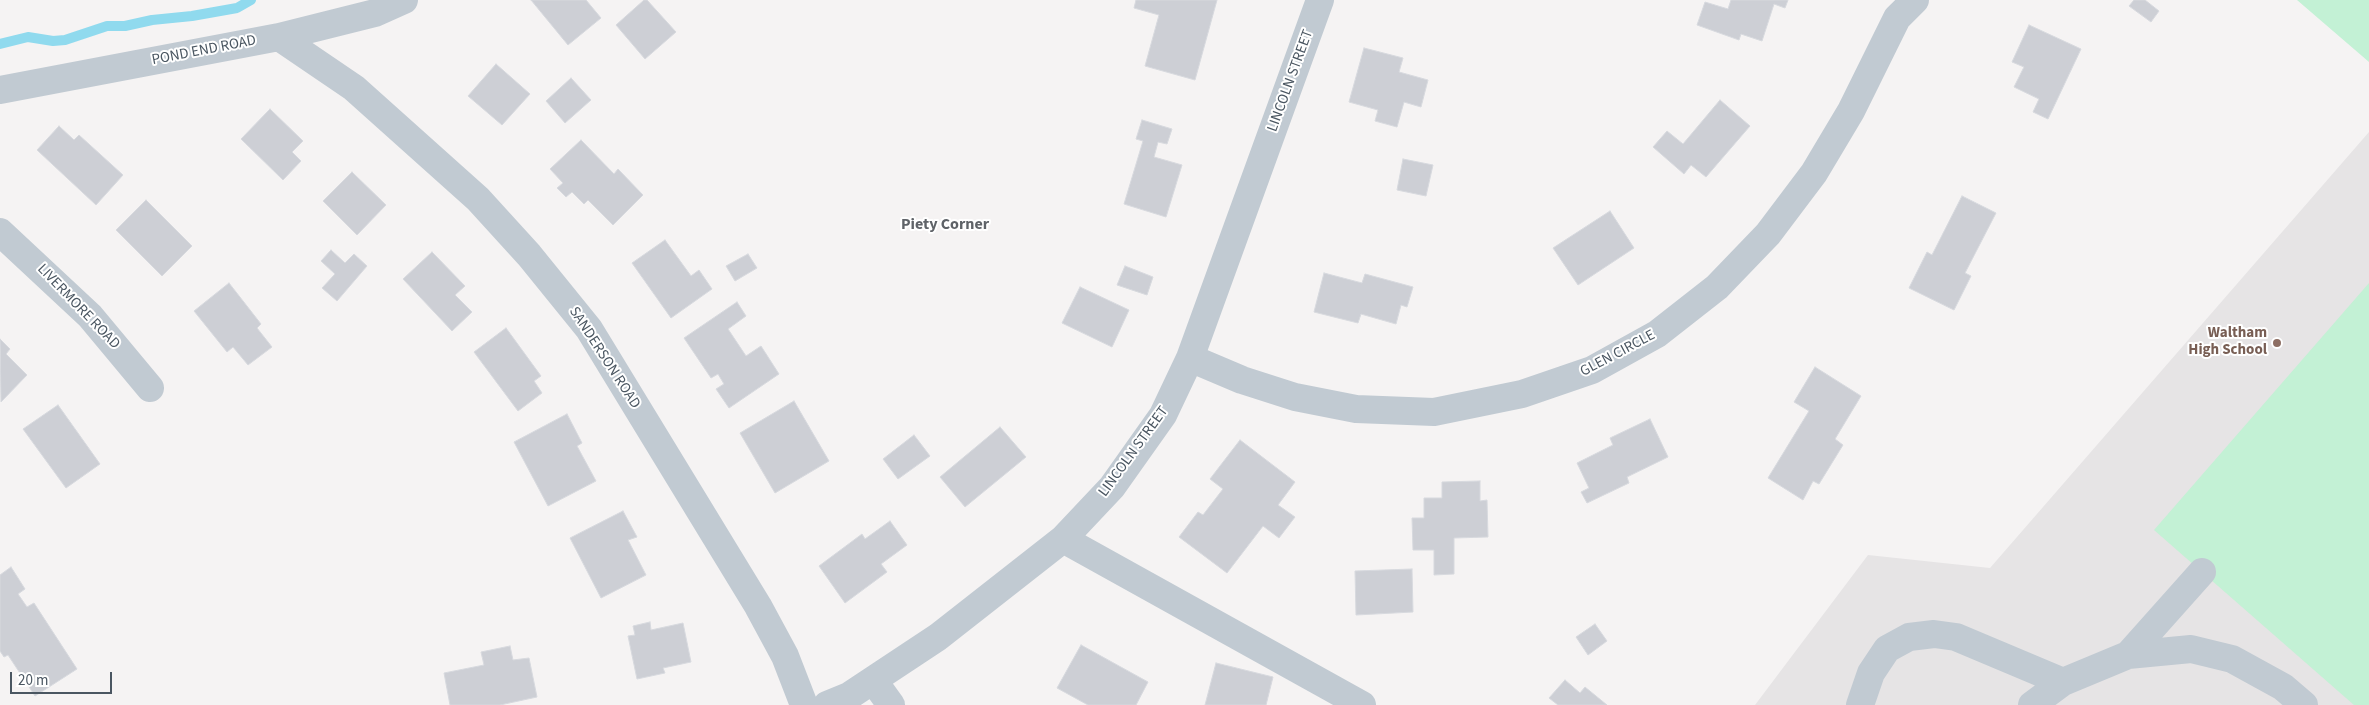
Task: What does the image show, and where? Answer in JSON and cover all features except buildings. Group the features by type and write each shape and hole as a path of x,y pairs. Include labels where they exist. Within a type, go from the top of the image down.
{"street":[{"name":"POND END ROAD","path":"0,90 279,36 375,13 404,0"},
{"name":"LINCOLN STREET","path":"842,702 938,637 1063,538 1112,487 1163,415 1190,358 1320,0"},
{"name":"GLEN CIRCLE","path":"1190,358 1242,380 1296,397 1356,409 1434,412 1522,394 1592,370 1657,334 1717,287 1768,234 1814,173 1851,111 1901,6"},
{"name":"SANDERSON ROAD","path":"279,36 354,88 478,199 529,255 589,329 758,606 785,656 804,705"},
{"name":"LIVERMORE ROAD","path":"0,232 90,316 150,388"},
{"path":"1063,538 1362,705"},
{"path":"2128,655 2202,572"},
{"path":"1860,705 1871,673 1887,649 1909,637 1934,634 1956,637 2063,682"},
{"path":"2032,705 2063,682 2128,655 2191,649 2232,659 2284,687 2304,705"},
{"path":"873,680 891,705"}],"shaded area":[{"name":"Waltham High School","path":"2369,132 2369,705 1755,705 1868,555 1990,568"}],"green space":[{"path":"2297,0 2369,0 2369,62"},
{"path":"2369,283 2369,705 2354,705 2154,530"}],"waterway":[{"path":"0,44 28,37 53,41 65,40 107,26 125,26 152,20 192,16 237,8 251,0"}],"place":[{"name":"Waltham High School","path":"2277,343"}],"district":[{"name":"Piety Corner","path":"945,225"}]}
